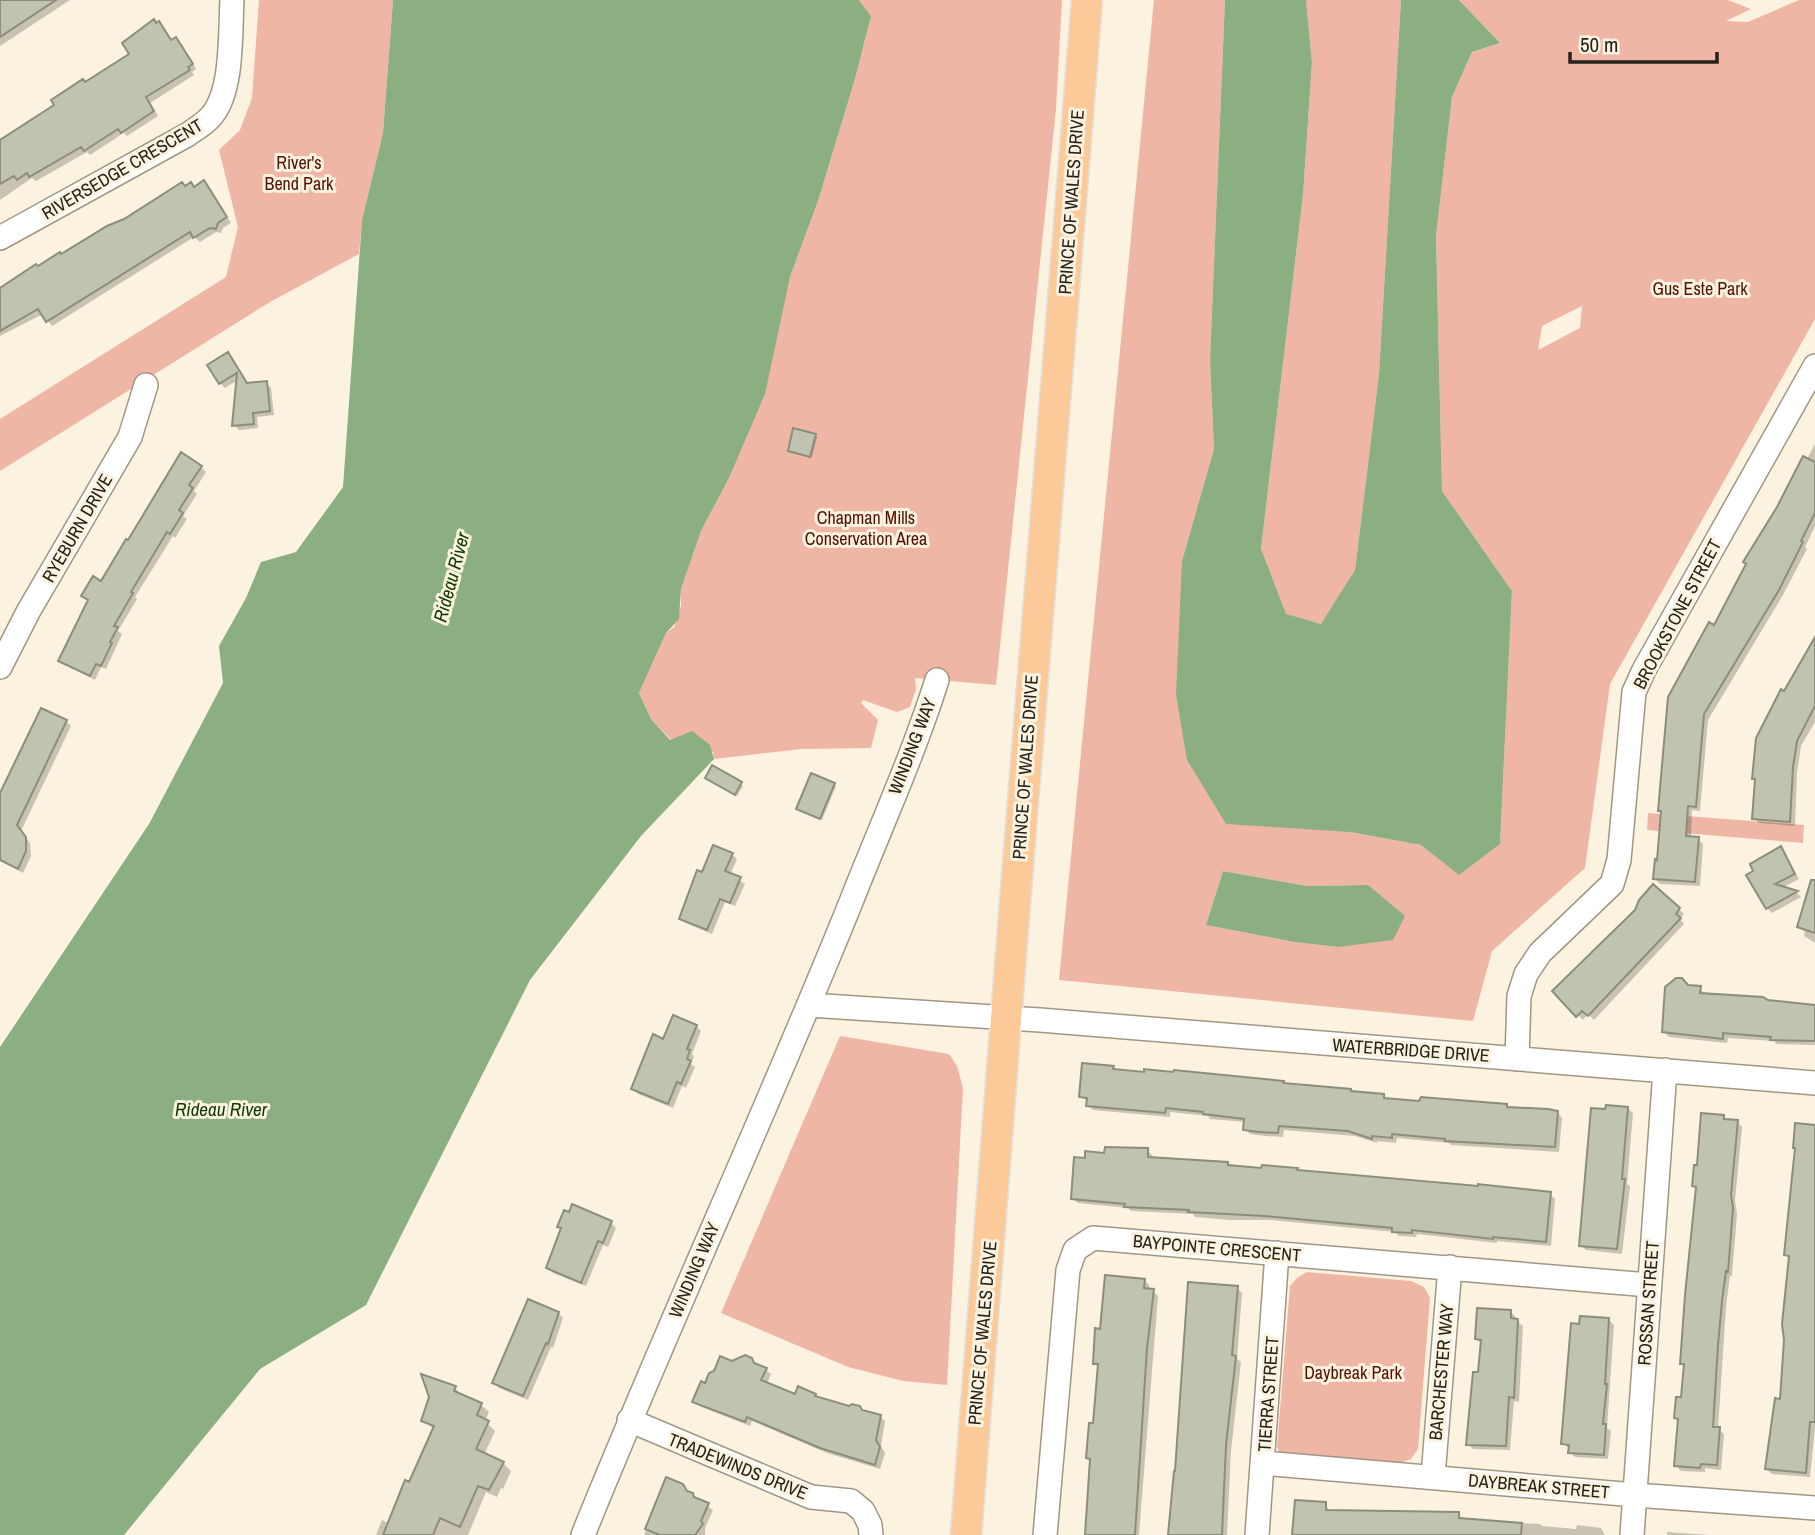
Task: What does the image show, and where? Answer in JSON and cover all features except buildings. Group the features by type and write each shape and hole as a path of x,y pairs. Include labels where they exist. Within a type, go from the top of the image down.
{"main road":[{"name":"PRINCE OF WALES DRIVE","path":"967,1535 1029,711 1087,0"}],"street":[{"name":"RIVERSEDGE CRESCENT","path":"0,238 187,135 213,116 227,81 232,0"},
{"name":"BROOKSTONE STREET","path":"1517,1059 1519,996 1526,974 1540,953 1612,884 1619,860 1634,692 1815,366"},
{"name":"RYEBURN DRIVE","path":"0,667 28,612 130,437 146,385"},
{"name":"WINDING WAY","path":"583,1535 629,1420 809,1005 923,724 937,680"},
{"path":"809,1005 1007,1017"},
{"name":"WATERBRIDGE DRIVE","path":"1007,1017 1815,1083"},
{"name":"ROSSAN STREET","path":"1632,1535 1665,1070"},
{"name":"BAYPOINTE CRESCENT","path":"1045,1535 1068,1270 1075,1250 1093,1238 1649,1286"},
{"name":"TIERRA STREET","path":"1257,1535 1277,1253"},
{"name":"BARCHESTER WAY","path":"1433,1476 1450,1267"},
{"name":"TRADEWINDS DRIVE","path":"629,1420 811,1497 851,1502 863,1511 870,1525 871,1535"},
{"name":"DAYBREAK STREET","path":"1263,1463 1815,1508"}],"green space":[{"name":"River's Bend Park","path":"259,0 393,0 383,133 362,220 359,254 270,302 0,471 0,419 226,277 238,227 219,150 240,130 252,98"},
{"name":"Chapman Mills Conservation Area","path":"859,0 1062,0 1056,109 996,685 915,678 916,689 910,707 897,712 863,700 861,703 878,720 871,748 802,749 714,759 713,752 671,740 651,719 639,693 666,633 674,627 681,606 681,589 701,531 729,478 790,277 818,201 871,16"},
{"name":"Gus Este Park","path":"1154,0 1225,0 1210,360 1214,449 1182,561 1350,832 1421,845 1459,874 1500,844 1512,591 1442,491 1436,236 1452,97 1472,52 1500,43 1459,0 1728,0 1751,9 1726,21 1748,22 1799,0 1815,0 1815,319 1610,684 1585,868 1492,951 1473,1021 1059,980","holes":["1582,306 1580,328 1538,350 1542,326","1223,871 1307,886 1368,885 1338,947 1294,942 1206,925"]},
{"path":"1306,0 1401,0 1379,374 1355,570 1322,624 1286,615 1261,550 1303,195 1312,62"},
{"path":"1648,813 1804,825 1803,843 1647,830"},
{"path":"840,1036 949,1054 957,1066 963,1088 947,1385 903,1381 848,1367 721,1313"},
{"name":"Daybreak Park","path":"1307,1272 1411,1281 1424,1287 1430,1298 1418,1449 1411,1459 1400,1463 1286,1455 1279,1452 1277,1447 1290,1286"}],"water":[{"name":"Rideau River","path":"393,0 859,0 871,16 818,201 790,277 765,394 729,478 701,531 681,589 679,619 666,633 639,693 651,719 670,740 692,731 710,745 714,759 641,836 530,980 366,1305 260,1369 124,1535 0,1535 0,1047 149,824 223,683 219,646 246,598 261,562 296,552 343,487 362,220 383,133"},
{"path":"1225,0 1306,0 1312,62 1303,195 1261,549 1286,614 1321,624 1355,570 1379,374 1401,0 1459,0 1500,43 1472,52 1452,97 1436,236 1442,491 1512,591 1500,844 1459,875 1421,845 1350,832 1226,824 1187,760 1176,695 1182,561 1214,449 1210,360"},
{"path":"1223,871 1307,886 1368,885 1405,916 1393,940 1338,947 1294,942 1206,925"}]}
